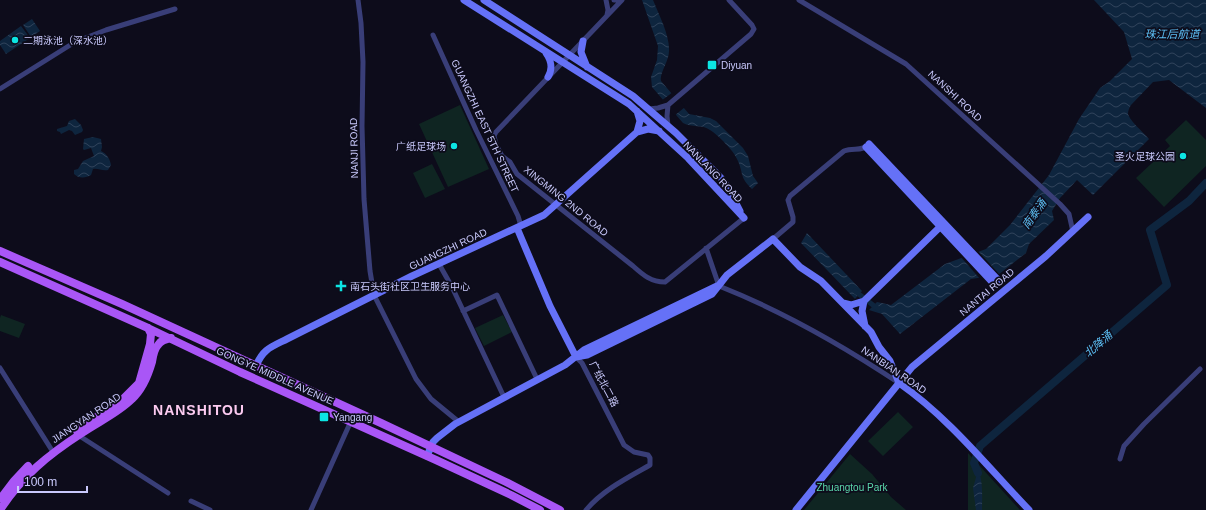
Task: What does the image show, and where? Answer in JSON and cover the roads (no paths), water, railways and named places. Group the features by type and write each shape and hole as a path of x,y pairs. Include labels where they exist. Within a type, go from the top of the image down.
{"main road":[{"path":"0,251 122,304 431,446 560,510"},
{"name":"GONGYE MIDDLE AVENUE","path":"0,262 171,338 234,369 511,494 540,510"},
{"name":"JIANGYAN ROAD","path":"0,500 21,472 122,400 135,388 139,383 150,344 151,334 148,328"},
{"name":"JIANGYAN ROAD","path":"0,510 27,474 52,450 117,411 132,399 143,386 147,378 156,346 162,341 171,338"}],"street":[{"name":"NANJI ROAD","path":"358,0 363,62 362,126 364,199 370,271 374,295 416,379 431,399 459,422"},
{"name":"NANLANG ROAD","path":"464,0 636,109 688,158 744,218"},
{"name":"NANLANG ROAD","path":"484,0 625,90 649,109 724,182 744,218"},
{"path":"606,0 608,10 607,16"},
{"path":"614,0 621,0"},
{"name":"XINGMING 2ND ROAD","path":"621,0 496,132 494,139 500,153 510,162 517,174 645,277 659,282 665,282 706,248"},
{"path":"649,109 667,107 751,34 754,29 752,25 729,0"},
{"name":"NANSHI ROAD","path":"799,0 906,64 1060,204 1069,214 1073,232"},
{"path":"0,89 75,42 106,30 175,9"},
{"path":"526,40 532,37 532,30"},
{"name":"GUANGZHI EAST 5TH STREET","path":"433,34 476,130 518,216 519,227"},
{"path":"583,40 581,52 587,67"},
{"path":"544,51 549,57 551,65 551,71 548,77"},
{"path":"600,85 600,80 604,78"},
{"path":"667,107 668,126"},
{"path":"636,109 640,121 637,132"},
{"path":"637,132 648,128 659,131"},
{"name":"GUANGZHI ROAD","path":"256,366 266,349 374,295 544,215 637,132"},
{"path":"427,456 431,446 437,438 459,422 576,358 587,355 712,294 727,275 793,222 794,217 788,200 790,196 848,149 859,149 868,146 997,283"},
{"name":"NANTAI ROAD","path":"790,510 889,390 899,382 921,359 1006,290 1073,232 1088,217"},
{"path":"719,286 706,248 744,218"},
{"path":"841,302 851,305 864,301 942,225"},
{"name":"广纸北二路","path":"519,227 550,306 576,358 582,364 624,445 634,452 648,455 650,458 650,466 624,480 595,499 586,510"},
{"path":"773,239 798,265 821,281 871,332 879,347 888,358 899,382"},
{"path":"439,264 504,397"},
{"name":"NANBIAN ROAD","path":"719,286 746,297 800,324 867,361 899,382 946,422 1029,510"},
{"path":"463,311 497,295 538,380"},
{"path":"864,301 862,315 866,327"},
{"path":"0,368 52,450"},
{"path":"1120,459 1124,446 1144,424 1200,369"},
{"name":"NANTAI ROAD","path":"796,510 888,398 899,382"},
{"path":"311,510 351,421"},
{"path":"78,435 168,493"},
{"path":"191,501 210,510"}],"water":[{"path":"642,0 653,0 668,39 669,55 661,75 661,81 689,114 710,118 716,121 743,148 748,156 753,176 758,183 752,189 743,178 739,164 733,152 725,143 707,128 683,123 652,87 651,77 657,60 658,46"},
{"name":"珠江后航道","path":"1094,0 1206,0 1206,108 1169,80 1153,82 1131,105 1128,113 1131,120 1149,139 1093,195 1077,180 1060,198 1052,211 1054,220 1029,244 1026,253 998,275 971,279 900,334 882,314 869,310 877,302 891,305 945,264 986,249 1010,225 1049,175 1079,119 1100,88 1110,81 1132,59 1124,32"},
{"path":"32,19 40,31 31,37 23,25"},
{"name":"二期泳池（深水池）","path":"21,26 30,38 6,54 0,45 0,41"},
{"path":"75,119 81,125 83,130 82,132 75,135 69,130 61,134 57,131 57,129 67,126 69,121"},
{"path":"93,137 101,139 101,151 108,157 111,165 108,170 93,169 91,175 82,178 78,177 74,174 74,170 78,169 83,161 94,156 91,148 83,149 84,139"},
{"path":"807,233 862,291 855,299 801,243"},
{"path":"974,463 981,479 982,510 976,510 973,488 977,474"}],"waterway":[{"name":"北降涌","path":"978,473 974,463 980,446 1167,285 1150,230 1189,201 1206,183"},
{"name":"南泰涌","path":"855,291 878,309"}],"place":[{"name":"二期泳池（深水池）","path":"15,40"},
{"name":"Diyuan","path":"712,65"},
{"name":"广纸足球场","path":"454,146"},
{"name":"圣火足球公园","path":"1183,156"},
{"name":"南石头街社区卫生服务中心","path":"341,286"},
{"name":"Yangang","path":"324,417"}],"district":[{"name":"NANSHITOU","path":"199,410"}],"park label":[{"name":"Zhuangtou Park","path":"852,487"}]}
